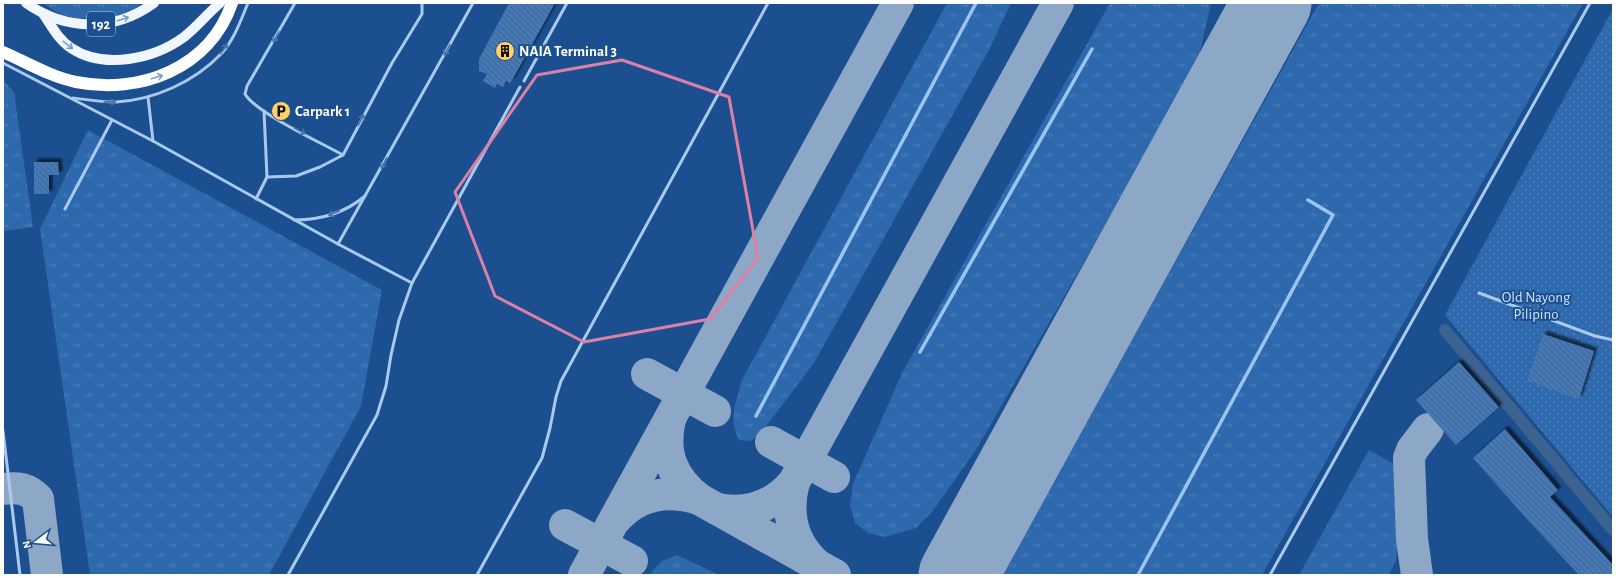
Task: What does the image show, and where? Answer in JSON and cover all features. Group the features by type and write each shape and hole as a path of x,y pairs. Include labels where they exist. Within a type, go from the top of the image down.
{"highway":[{"path":"3,52 68,80 102,85 119,84 154,78 173,71 186,64 205,48 221,28 232,3"}],"main road":[{"name":"192","path":"26,3 44,15 66,22 95,25 129,17 139,13 154,3"},
{"path":"44,15 58,36 70,48 79,53 96,58 119,60 148,54 172,44 184,36 220,3"}],"lane":[{"path":"72,98 117,102 148,97 183,83 201,72 221,54 232,38 248,3"},
{"path":"295,3 247,86 246,94 249,101 264,111 343,155"},
{"path":"267,177 296,176 320,167 343,155 392,63 422,14 422,3"},
{"path":"338,244 368,193 473,3"},
{"path":"524,81 567,3"},
{"path":"477,575 542,458 561,381 768,3"},
{"path":"1270,575 1590,3"},
{"path":"3,63 153,141 293,220 412,283"},
{"path":"288,575 377,415 386,386 399,320 412,283 520,87"},
{"path":"148,97 153,141"},
{"path":"256,199 267,177 264,111"},
{"path":"65,209 112,120"},
{"path":"293,220 317,219 327,216 354,203 368,193"},
{"path":"1479,293 1595,336 1613,340"},
{"path":"3,431 20,575"}],"highlighted area":[{"path":"622,60 729,97 758,258 710,319 584,342 495,296 455,192 537,75"}],"green space":[{"path":"42,3 142,3 134,9 124,13 90,19 67,16 58,13"},
{"path":"947,3 1011,3 990,48 814,363 764,429 751,441 739,440 734,424 734,410 742,380"},
{"path":"1110,3 1211,3 1197,65 976,450 932,512 916,528 885,537 868,533 855,523 850,505 853,484 902,373"},
{"path":"1319,3 1583,3 1262,575 1002,575"},
{"name":"Old Nayong Pilipino","path":"1613,9 1613,517 1445,315"},
{"path":"3,80 14,92 33,227 3,231"},
{"path":"88,130 382,290 361,406 269,575 90,575 40,229"},
{"path":"1369,450 1405,470 1401,485 1402,513 1396,560 1389,575 1299,575"},
{"path":"677,555 719,575 649,575 662,561"}],"building":[{"name":"NAIA Terminal 3","path":"509,3 555,3 511,82 509,83 506,81 503,87 497,84 495,88 483,81 487,74 479,71 479,59"},
{"path":"34,162 58,162 59,175 49,175 49,194 34,194"},
{"path":"1543,334 1594,351 1579,399 1527,381"},
{"path":"1459,362 1499,407 1456,445 1416,400"},
{"path":"1505,429 1558,490 1550,497 1613,565 1613,575 1579,575 1473,458"}],"waterway":[{"path":"756,416 976,3"},
{"path":"920,352 1092,49"},
{"path":"1138,575 1333,215 1308,200"},
{"path":"1445,330 1613,530"}],"taxiway":[{"path":"584,575 898,3"},
{"path":"717,509 739,511 760,507 778,497 794,482 1058,3"},
{"path":"1256,32 1263,3"},
{"path":"647,374 715,411"},
{"path":"670,419 667,443 671,464 682,482 699,499"},
{"path":"1417,575 1412,539 1409,458 1412,450 1428,429"},
{"path":"771,442 834,477"},
{"path":"794,482 791,504 792,525 800,544 814,562"},
{"path":"3,489 13,488 26,490 38,499 47,575"},
{"path":"616,519 634,504 643,499 654,496 676,494 699,499 835,575"},
{"path":"565,525 632,561"},
{"path":"940,575 952,568 970,551"}],"runway":[{"path":"958,575 1272,3"}],"place":[{"name":"NAIA Terminal 3","path":"505,51"},
{"name":"Carpark 1","path":"281,111"}]}
